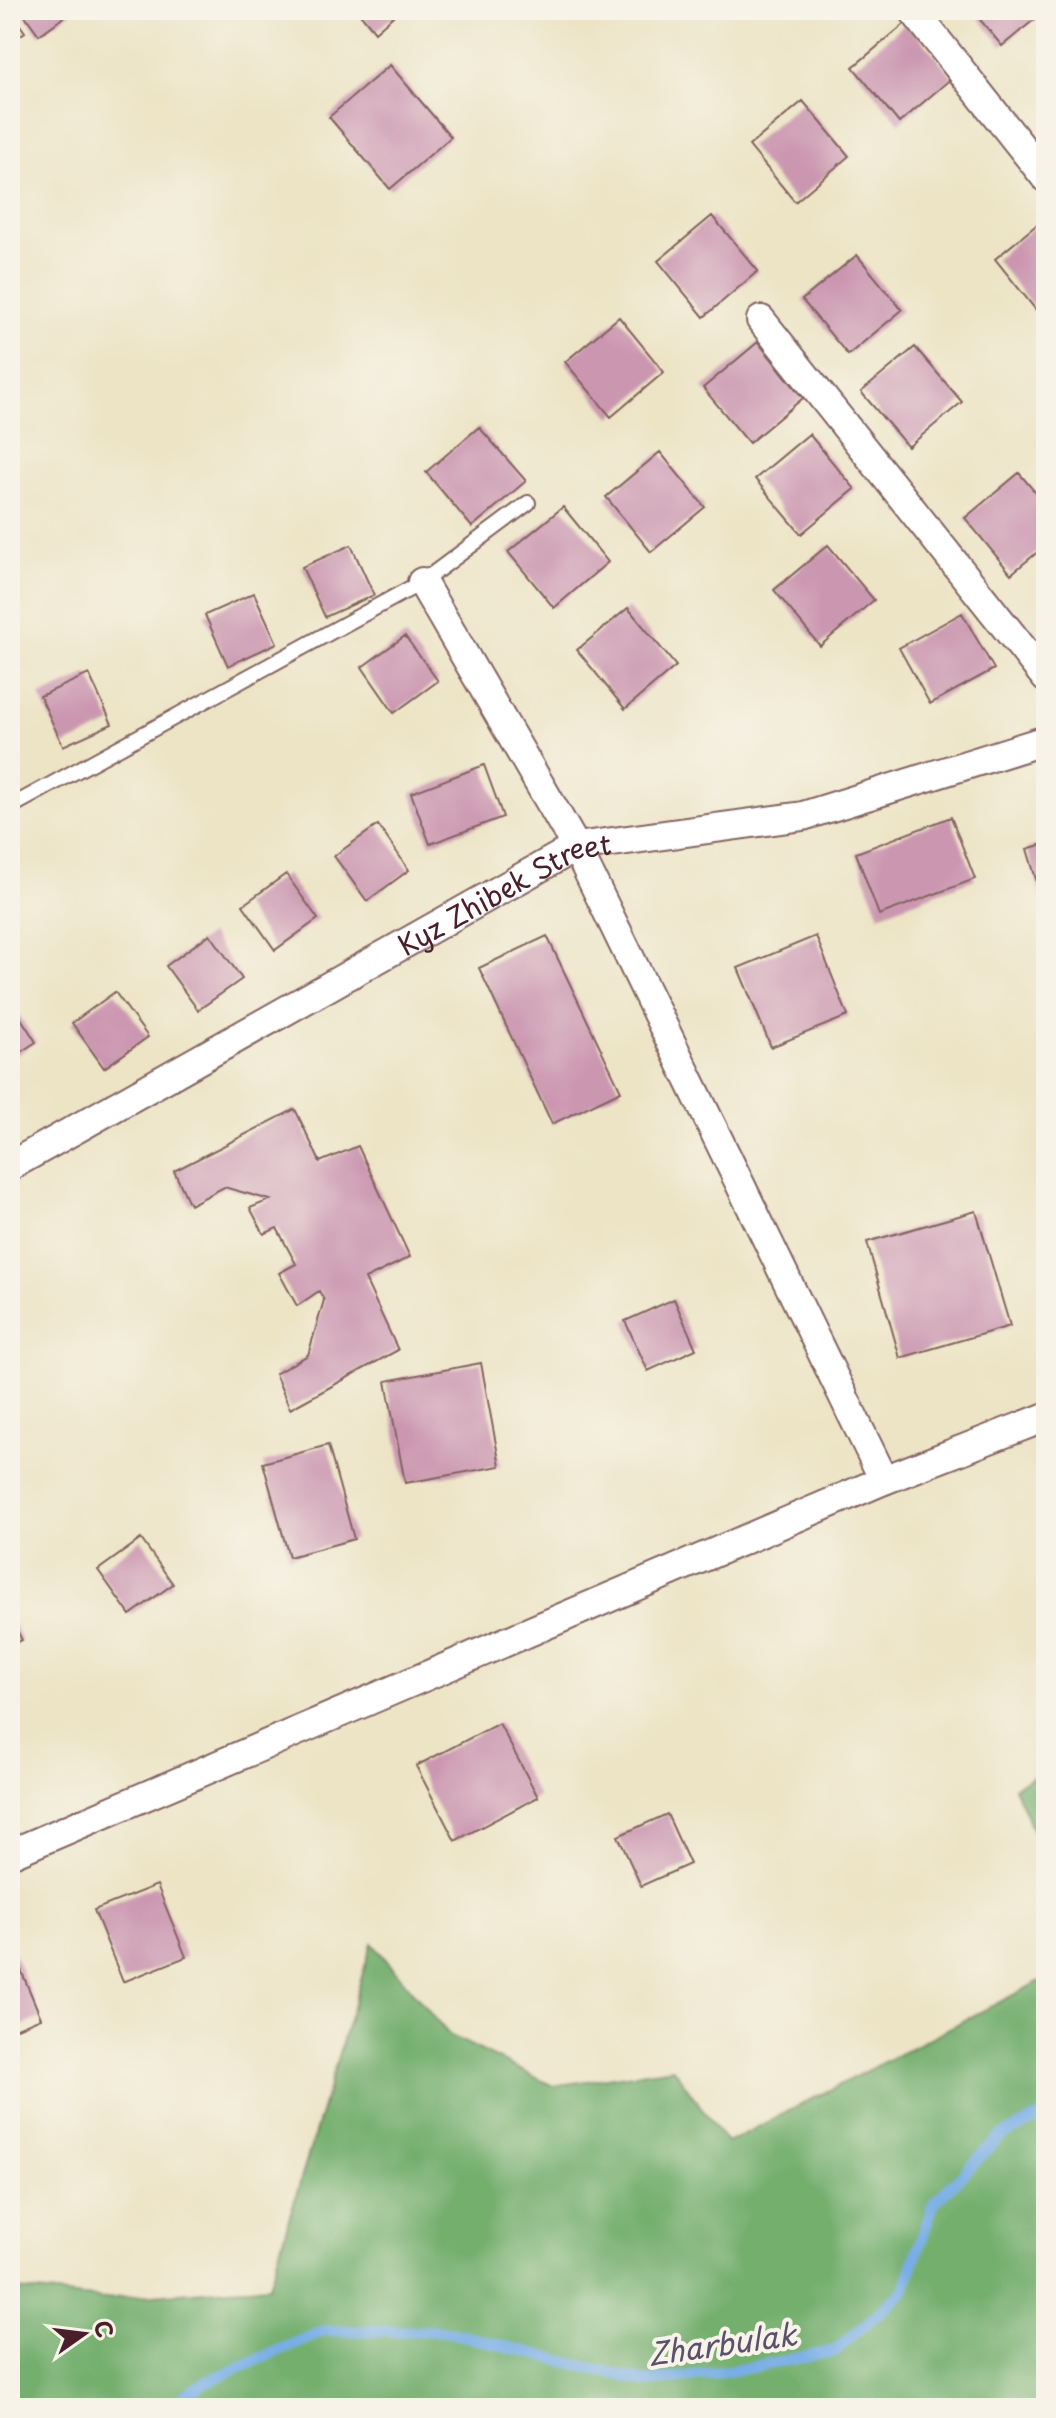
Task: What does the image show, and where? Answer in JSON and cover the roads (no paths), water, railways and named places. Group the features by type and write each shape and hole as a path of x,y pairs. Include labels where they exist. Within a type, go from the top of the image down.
{"street":[{"path":"913,10 1046,178"},
{"path":"761,320 1046,678"},
{"path":"422,582 576,847 884,1480"},
{"name":"Kyz Zhibek Street","path":"10,1166 576,847 803,816 1046,740"},
{"path":"10,1854 884,1480 1046,1417"}],"lane":[{"path":"10,807 422,582 528,503"}],"waterway":[{"name":"Zharbulak","path":"167,2408 204,2383 323,2331 444,2331 646,2382 743,2369 835,2351 904,2291 934,2203 1000,2137 1046,2114"}]}
